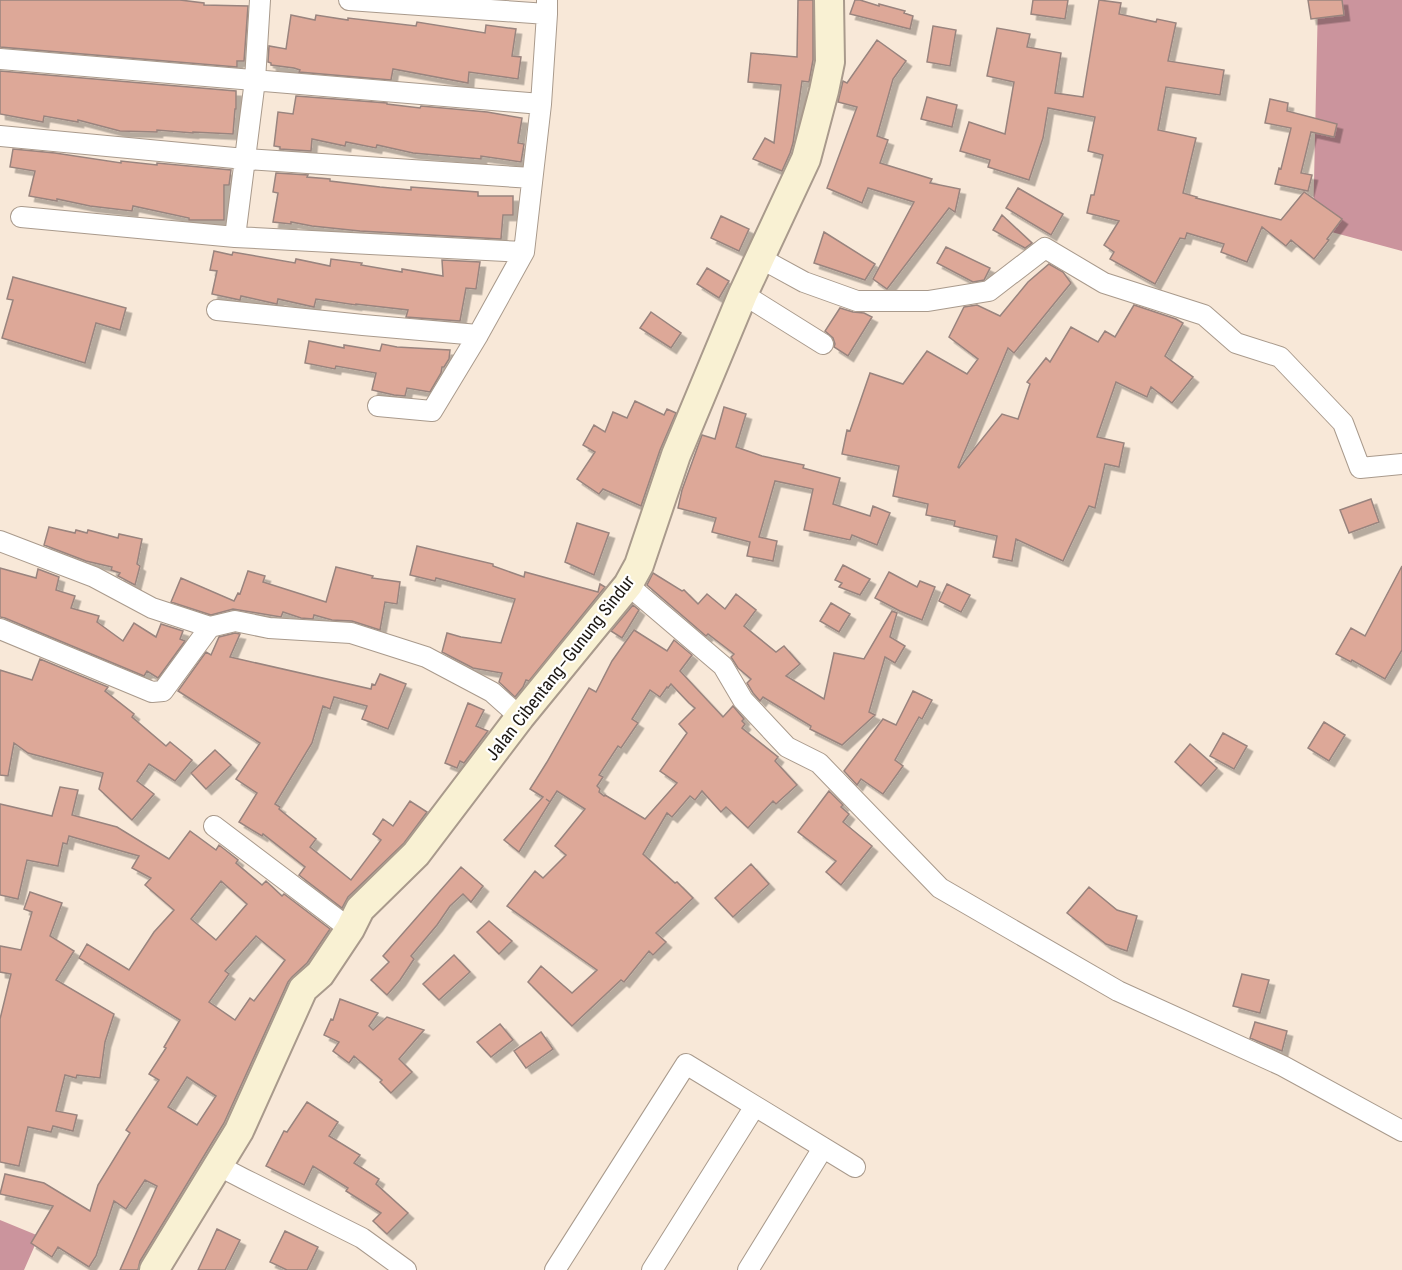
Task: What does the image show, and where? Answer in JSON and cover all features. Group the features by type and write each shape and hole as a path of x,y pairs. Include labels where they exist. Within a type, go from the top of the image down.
{"street":[{"path":"235,237 255,80 260,0"},
{"path":"350,0 547,7 541,104 524,252 432,411 378,406"},
{"name":"Jalan Cibentang–Gunung Sindur","path":"154,1270 239,1131 303,990 320,974 350,929 360,909 416,854 520,717 628,585 639,565 676,455 743,294 806,159 830,62 829,0"},
{"path":"0,58 541,104"},
{"path":"0,136 245,159 532,178"},
{"path":"21,217 235,237 524,252"},
{"path":"760,258 804,282 857,301 928,301 989,291 1045,248 1104,283 1204,315 1236,343 1280,357 1343,423 1360,468 1402,464"},
{"path":"743,294 823,344"},
{"path":"217,310 478,335"},
{"path":"0,541 94,577 152,608 210,627 235,621 269,628 351,633 426,657 492,692 520,717"},
{"path":"628,585 723,666 743,700 787,747 819,763 940,888 1118,990 1283,1066 1402,1131"},
{"path":"0,629 152,692 163,691 210,627"},
{"path":"214,826 350,929"},
{"path":"555,1270 686,1064 855,1167"},
{"path":"652,1270 755,1106"},
{"path":"748,1270 824,1148"},
{"path":"219,1166 362,1238 406,1270"}],"shaded area":[{"path":"1318,0 1402,0 1402,251 1313,227"},
{"path":"0,1220 39,1236 24,1270 0,1270"}],"building":[{"path":"0,0 180,0 204,3 204,5 248,6 244,61 237,61 237,67 0,47"},
{"path":"798,0 813,0 813,60 809,82 802,81 793,143 782,171 753,159 765,138 774,143 781,85 748,82 751,53 797,57"},
{"path":"855,0 905,11 904,13 913,16 910,29 850,14"},
{"path":"1033,0 1068,0 1065,19 1031,14"},
{"path":"1099,0 1121,3 1119,14 1156,22 1157,19 1176,23 1168,61 1224,70 1220,95 1166,87 1158,130 1196,138 1183,193 1281,220 1304,192 1342,219 1314,259 1291,240 1286,246 1262,227 1247,262 1221,252 1224,244 1187,233 1185,239 1180,238 1155,284 1110,259 1114,252 1104,245 1119,221 1087,213 1091,195 1094,195 1103,155 1088,151 1095,117 1048,108 1043,138 1029,180 988,167 990,160 960,151 969,122 1005,134 1014,82 987,76 997,28 1030,34 1027,47 1061,53 1055,93 1083,97"},
{"path":"1308,0 1342,0 1344,15 1311,19"},
{"path":"291,15 315,20 316,15 416,26 417,22 485,33 486,25 516,29 512,56 521,57 518,79 469,72 468,83 393,69 391,80 299,72 300,70 294,68 271,65 268,62 269,46 286,49"},
{"path":"933,26 956,30 950,66 927,62"},
{"path":"877,40 906,61 893,79 877,136 888,140 880,163 932,179 930,183 960,189 955,212 949,208 887,289 873,279 914,202 868,188 862,203 827,188 857,107 838,102 843,81 847,83"},
{"path":"0,71 236,91 233,134 157,130 157,132 120,131 78,120 78,122 44,116 43,122 0,114"},
{"path":"296,96 487,112 522,118 518,143 524,144 521,162 481,156 481,159 413,153 377,145 376,148 346,142 345,146 312,139 311,151 280,149 274,146 278,112 293,114"},
{"path":"927,97 957,105 952,127 921,119"},
{"path":"1270,99 1288,103 1287,111 1337,124 1334,137 1311,132 1301,173 1312,175 1308,191 1275,184 1291,128 1265,123"},
{"path":"13,149 121,163 121,161 157,165 157,163 231,170 229,185 224,185 224,220 189,220 189,218 133,206 132,211 29,196 35,171 10,167"},
{"path":"276,173 308,175 307,177 330,179 330,181 380,187 478,192 478,196 513,196 513,215 503,215 501,239 360,231 291,222 291,224 273,222 278,193 273,192"},
{"path":"1018,188 1063,214 1051,235 1006,208"},
{"path":"1002,215 1032,243 1025,248 993,230"},
{"path":"721,216 749,229 739,251 711,238"},
{"path":"824,232 875,264 865,280 814,263"},
{"path":"946,247 990,268 984,280 973,282 937,263"},
{"path":"214,251 295,263 296,259 330,266 331,259 402,272 402,269 443,276 442,260 480,262 476,289 466,288 460,321 406,317 408,310 316,299 314,307 278,299 277,304 241,296 240,300 212,294 217,271 210,270"},
{"path":"1049,264 1063,272 1071,283 1014,353 1008,348 959,468 1002,414 1018,419 1030,384 1027,382 1046,358 1050,362 1071,327 1098,342 1105,331 1115,337 1134,305 1176,319 1183,323 1165,356 1193,377 1172,403 1151,387 1147,397 1116,382 1097,437 1124,443 1119,467 1105,464 1095,508 1089,506 1063,561 1016,539 1012,561 993,557 997,536 954,526 955,521 926,515 928,504 893,496 899,466 842,454 847,430 850,431 870,373 903,384 927,351 967,374 978,359 949,337 964,307 977,305 1000,316 1028,282"},
{"path":"707,268 729,281 719,298 697,284"},
{"path":"13,277 126,308 120,330 96,323 85,363 2,338 13,300 7,299"},
{"path":"840,308 872,317 848,356 834,347 833,338 825,331"},
{"path":"651,312 681,333 671,348 640,328"},
{"path":"309,341 344,348 344,345 380,351 382,344 450,350 449,359 442,367 430,392 407,388 405,396 372,390 376,373 305,363"},
{"path":"635,401 664,415 667,409 676,413 660,450 641,506 603,489 599,494 577,479 595,452 583,445 594,425 605,432 613,412 627,418"},
{"path":"724,407 746,414 736,447 762,456 804,465 803,468 840,478 833,504 870,516 873,506 890,513 877,545 852,535 850,540 804,530 813,489 775,481 759,537 777,541 773,561 747,556 750,542 712,532 716,518 678,508 682,490 702,435 715,439"},
{"path":"1371,499 1379,522 1349,533 1340,510"},
{"path":"577,523 609,533 594,575 565,562"},
{"path":"49,527 75,533 76,530 87,533 88,530 118,538 119,534 142,539 137,564 140,566 135,585 118,576 120,573 111,570 112,567 86,561 44,545"},
{"path":"417,546 493,564 493,566 524,577 525,572 598,592 600,584 605,587 529,681 526,680 515,697 499,682 502,673 473,668 442,652 447,633 501,643 515,599 436,578 435,581 410,575"},
{"path":"843,565 870,579 860,595 839,587 842,583 835,580"},
{"path":"1402,566 1402,650 1385,679 1352,660 1351,662 1336,654 1351,628 1365,636"},
{"path":"336,567 373,576 372,578 400,582 397,604 385,602 380,630 352,621 332,620 314,615 313,619 301,618 283,612 281,617 233,609 211,615 171,602 181,578 234,601 238,593 240,594 248,571 265,576 263,582 326,602"},
{"path":"0,568 36,578 38,569 59,577 56,590 75,596 71,608 99,616 97,622 123,641 134,623 156,637 161,624 183,631 180,639 185,641 158,678 147,671 144,676 0,617"},
{"path":"889,572 917,587 920,581 935,587 922,620 875,598"},
{"path":"653,573 682,591 684,590 698,604 707,594 725,609 736,594 756,610 744,626 776,652 784,646 800,664 786,676 824,699 834,653 864,659 892,611 897,613 890,637 905,646 895,663 885,657 869,712 875,715 842,745 810,729 811,726 763,697 760,701 747,683 751,679 738,668 731,657 734,654 708,634 706,636 647,585"},
{"path":"947,584 970,595 961,612 939,601"},
{"path":"831,603 850,614 839,632 820,621"},
{"path":"633,605 639,610 622,638 611,631"},
{"path":"634,630 667,651 674,640 692,655 680,671 723,717 733,706 744,719 742,721 745,724 742,728 778,757 775,761 797,785 776,804 773,801 748,828 726,807 721,812 702,791 695,800 690,796 672,817 667,813 643,854 693,898 656,933 666,942 653,955 649,951 624,982 621,980 572,1026 528,982 541,966 572,993 597,970 507,906 535,871 543,878 566,855 555,846 585,809 557,791 519,852 504,840 543,797 530,789 589,688 596,692 612,661","holes":["671,684 695,708 679,724 687,733 660,771 677,783 645,819 599,792 600,789 597,786 603,777 599,775 618,746 621,748 638,723 632,719 650,690 660,697"]},
{"path":"240,634 230,657 371,689 380,674 406,684 388,729 362,719 367,706 334,697 330,709 323,706 312,743 275,804 316,839 310,847 351,880 381,840 373,834 383,819 393,826 410,801 427,812 404,843 348,897 342,908 299,875 305,867 263,834 262,836 239,822 257,793 236,779 260,743 178,691 206,652 211,655 219,637"},
{"path":"40,659 108,687 105,691 134,714 132,717 166,746 170,742 192,760 175,781 149,764 137,781 154,794 132,820 99,789 103,773 28,753 14,743 8,776 0,775 0,670 32,680"},
{"path":"913,691 932,700 922,719 919,717 895,760 903,766 883,794 861,779 857,785 844,771 883,719 896,725"},
{"path":"468,703 484,710 476,726 488,731 464,763 460,761 457,768 445,763"},
{"path":"1324,722 1345,735 1329,761 1308,748"},
{"path":"1223,733 1247,746 1234,769 1210,756"},
{"path":"1190,744 1217,768 1201,786 1175,762"},
{"path":"215,750 231,765 206,789 191,773"},
{"path":"60,787 78,790 72,815 117,827 169,859 190,831 216,850 219,845 238,860 236,863 262,885 266,881 282,896 284,894 330,929 307,963 288,982 224,1123 140,1261 138,1270 120,1270 157,1186 145,1180 126,1209 114,1201 96,1256 89,1267 58,1247 52,1257 31,1243 53,1206 0,1194 5,1174 44,1183 90,1211 98,1185 130,1133 126,1130 159,1080 149,1074 180,1020 79,958 87,944 129,970 154,932 174,910 145,885 151,878 132,868 139,856 69,836 67,844 63,843 58,866 27,860 18,899 0,895 0,804 52,816","holes":["221,881 247,904 216,940 191,919","256,936 285,960 254,1001 250,998 235,1020 209,1002 229,974 225,971","187,1077 216,1096 197,1125 168,1107"]},
{"path":"829,791 849,814 843,822 872,846 841,885 826,872 836,861 798,832"},
{"path":"751,864 769,884 733,917 715,898"},
{"path":"461,867 483,886 471,902 463,894 450,906 411,956 414,959 387,995 371,980 389,962 383,956"},
{"path":"1089,887 1117,910 1137,916 1127,951 1106,944 1067,913"},
{"path":"30,892 62,903 50,936 74,951 56,980 114,1014 105,1042 100,1078 77,1075 76,1078 65,1075 56,1111 77,1115 73,1131 53,1126 51,1132 28,1127 19,1166 0,1162 0,1019 11,974 0,972 0,946 21,950 32,912 24,909"},
{"path":"489,921 512,941 499,954 477,932"},
{"path":"454,955 470,972 439,1000 423,984"},
{"path":"1242,974 1269,980 1260,1013 1233,1006"},
{"path":"340,999 378,1013 369,1026 373,1030 387,1017 424,1030 399,1059 412,1072 391,1093 380,1082 382,1080 354,1056 349,1063 333,1051 339,1042 324,1035 331,1019 333,1020"},
{"path":"1255,1022 1287,1031 1282,1051 1250,1038"},
{"path":"500,1024 513,1040 491,1057 477,1042"},
{"path":"541,1032 553,1049 526,1068 514,1051"},
{"path":"307,1102 338,1122 329,1136 360,1155 354,1163 379,1179 376,1184 408,1213 387,1234 373,1221 381,1213 346,1191 348,1188 313,1166 304,1185 266,1166 284,1131 287,1132"},
{"path":"217,1229 240,1240 225,1270 198,1270"},
{"path":"285,1231 318,1247 307,1270 287,1270 270,1262"}]}
